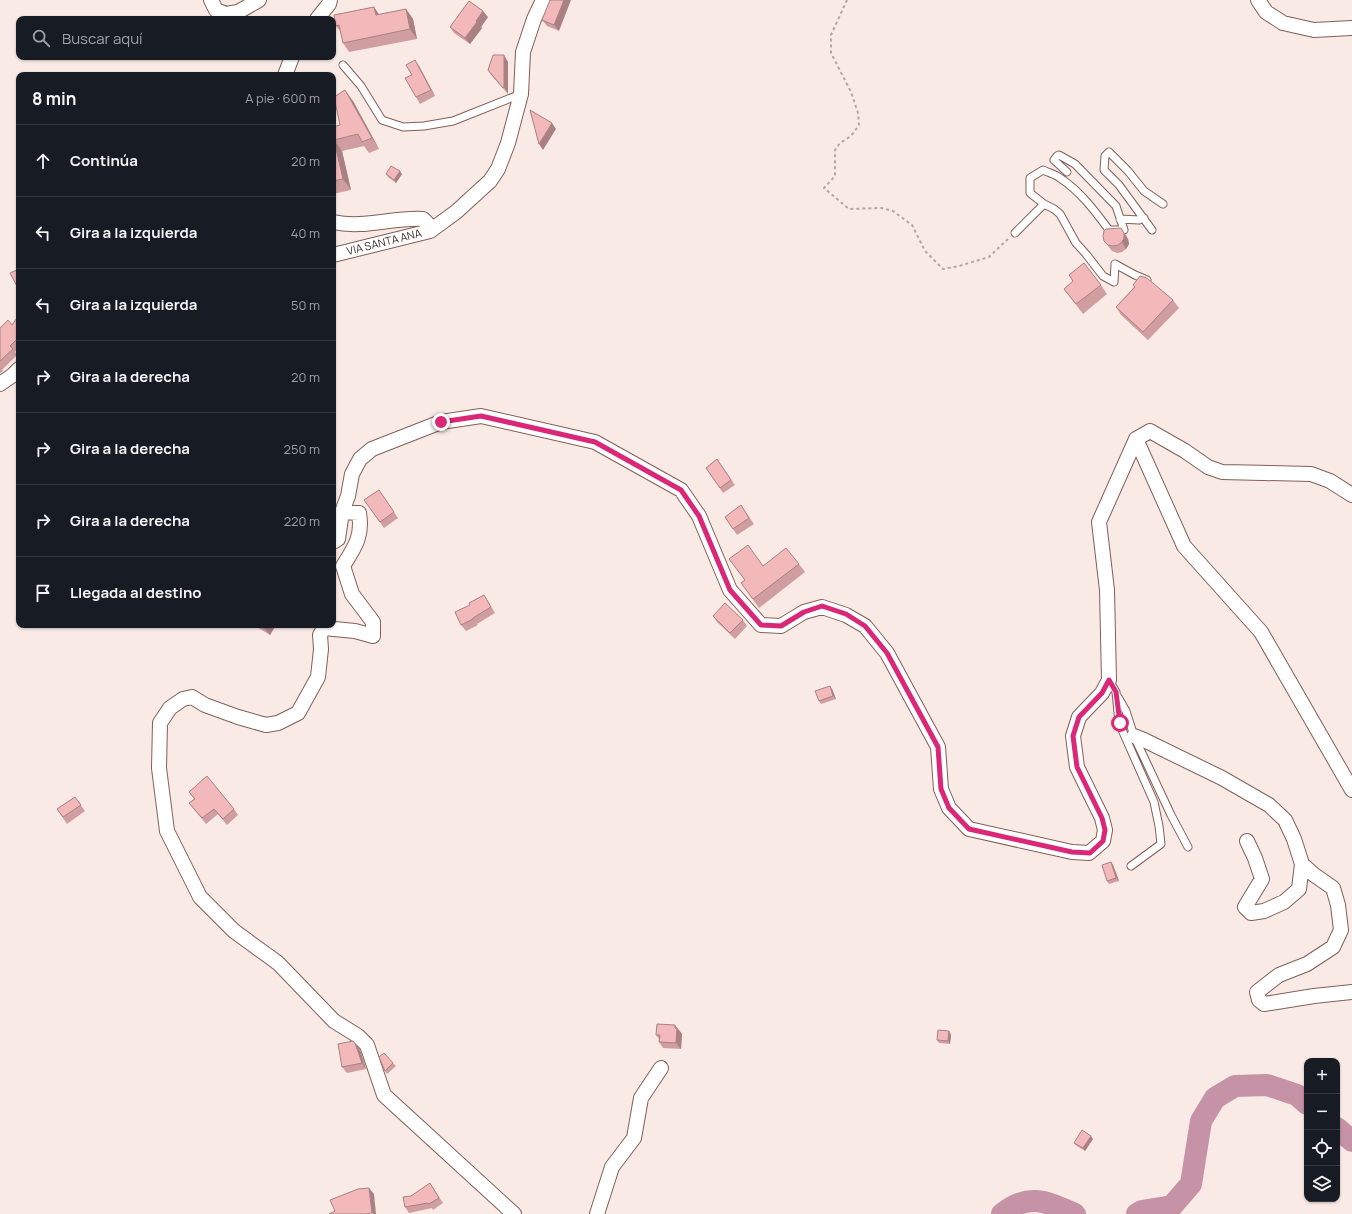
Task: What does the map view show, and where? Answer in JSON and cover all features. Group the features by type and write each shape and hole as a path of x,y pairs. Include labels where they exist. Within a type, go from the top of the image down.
{"street":[{"path":"211,0 216,10 226,14 238,12 259,0"},
{"path":"319,16 329,4 330,0"},
{"name":"VIA SANTA ANA","path":"336,254 430,231 456,212 490,181 498,169 508,143 521,94 523,52 534,19 543,0"},
{"path":"1258,0 1266,12 1283,23 1314,30 1352,28"},
{"path":"286,72 291,60"},
{"path":"336,223 346,225 375,224 414,218 423,219 428,224 430,231"},
{"path":"0,384 16,372"},
{"path":"336,540 338,539 342,512 348,496 352,474 360,459 372,449 441,422 481,416 595,442 681,490 699,516 730,590 761,625 781,626 804,612 822,606 846,614 865,626 887,653 938,747 941,789 949,808 969,829 1072,852 1090,853 1103,841 1105,830 1102,818 1077,767 1073,736 1079,717 1102,693 1109,680 1107,590 1099,522 1136,439 1150,432 1185,450 1208,467 1222,472 1310,474 1330,481 1352,495"},
{"path":"1136,439 1184,546 1261,632 1352,790"},
{"path":"342,512 359,513 361,525 357,545 344,566 352,594 372,622 372,636 355,631 324,628 320,635 321,649 318,677 298,713 278,723 266,725 238,717 205,705 192,697 184,699 170,708 160,723 158,768 167,831 200,897 234,931 278,964 334,1020 358,1036 367,1045 384,1095 514,1214"},
{"path":"1134,736 1222,778 1269,805 1285,820 1294,839 1302,864 1299,889 1284,902 1264,911 1251,913 1245,907 1262,879 1247,841"},
{"path":"1302,864 1333,888 1338,905 1341,930 1333,946 1307,964 1279,975 1257,992 1259,1000 1264,1004 1352,992"},
{"path":"597,1214 612,1167 634,1138 641,1098 661,1068"}],"lane":[{"path":"343,65 361,86 382,120 403,127 453,122 521,94"},
{"path":"1152,230 1119,185 1104,170 1105,156 1109,152 1128,171 1144,191 1163,204"},
{"path":"1067,172 1054,160 1057,156 1059,155 1075,164 1116,206 1124,230 1109,230 1096,211 1079,194 1060,177 1043,170 1030,178 1030,193 1060,214 1076,243 1103,276 1114,282 1115,264 1135,275 1151,281"},
{"path":"1015,233 1044,204"},
{"path":"1120,219 1139,220 1144,218"},
{"path":"1109,680 1126,711 1134,736 1171,815 1188,847"},
{"path":"1116,692 1120,723 1154,802 1159,826 1160,844 1131,866"}],"path":[{"path":"847,0 831,35 831,53 851,92 858,114 859,125 851,136 840,143 835,150 835,176 824,188 849,209 881,208 893,211 912,225 925,251 944,269 989,257 1015,233"}],"building":[{"path":"550,0 564,0 554,25 542,20"},
{"path":"469,1 483,11 465,38 450,27"},
{"path":"374,7 376,15 406,9 410,29 343,43 339,25 336,26 336,16 334,15"},
{"path":"493,55 504,55 503,88 488,70"},
{"path":"415,60 431,90 416,97 405,78 412,75 406,65"},
{"path":"345,90 372,138 362,142 358,134 336,140 336,126 340,125 336,106 336,96"},
{"path":"530,110 552,123 539,144"},
{"path":"336,149 343,179 336,180"},
{"path":"391,166 400,171 394,180 386,174"},
{"path":"1121,228 1124,233 1122,242 1113,246 1108,245 1104,241 1103,236 1106,229"},
{"path":"1084,263 1101,285 1076,304 1064,289 1073,281 1069,275"},
{"path":"16,270 16,284 10,273"},
{"path":"1140,276 1147,278 1173,300 1143,332 1116,307 1135,287 1133,285"},
{"path":"16,319 16,340 10,346 13,349 0,361 0,328 8,320 12,325"},
{"path":"717,459 731,480 720,488 706,468"},
{"path":"379,490 394,512 380,522 364,500"},
{"path":"741,505 749,518 733,529 725,517"},
{"path":"748,545 763,566 786,548 799,564 753,599 741,583 745,580 729,559"},
{"path":"484,595 491,607 461,625 455,612 470,605 469,603"},
{"path":"725,603 743,620 730,633 713,616"},
{"path":"830,686 833,696 819,701 815,691"},
{"path":"207,776 234,809 223,819 214,809 202,818 189,803 195,799 189,792"},
{"path":"75,797 81,805 63,817 57,809"},
{"path":"1111,862 1116,878 1107,881 1102,865"},
{"path":"657,1024 675,1025 675,1028 677,1028 676,1043 659,1042 660,1035 656,1035"},
{"path":"938,1030 949,1031 948,1041 937,1040"},
{"path":"353,1041 362,1063 342,1067 338,1044"},
{"path":"384,1053 393,1063 385,1071 379,1057"},
{"path":"1082,1130 1091,1136 1083,1148 1074,1143"},
{"path":"430,1183 439,1198 429,1204 405,1207 403,1197 411,1196"},
{"path":"369,1188 372,1213 329,1214 335,1211 330,1200 358,1189"}],"waterway":[{"path":"1137,1214 1142,1211 1172,1206 1191,1184 1201,1121 1215,1098 1235,1086 1267,1085 1297,1095 1304,1101"},
{"path":"1339,1130 1352,1141"},
{"path":"1002,1214 1012,1207 1030,1201 1047,1203 1075,1214"}],"route":[{"path":"441,422 481,416 595,442 681,490 699,516 730,590 761,625 781,626 804,612 822,606 846,614 865,626 887,653 938,747 941,789 949,808 969,829 1072,852 1090,853 1103,841 1105,830 1102,818 1077,767 1073,736 1079,717 1102,693 1109,680 1116,692 1120,723"}]}
